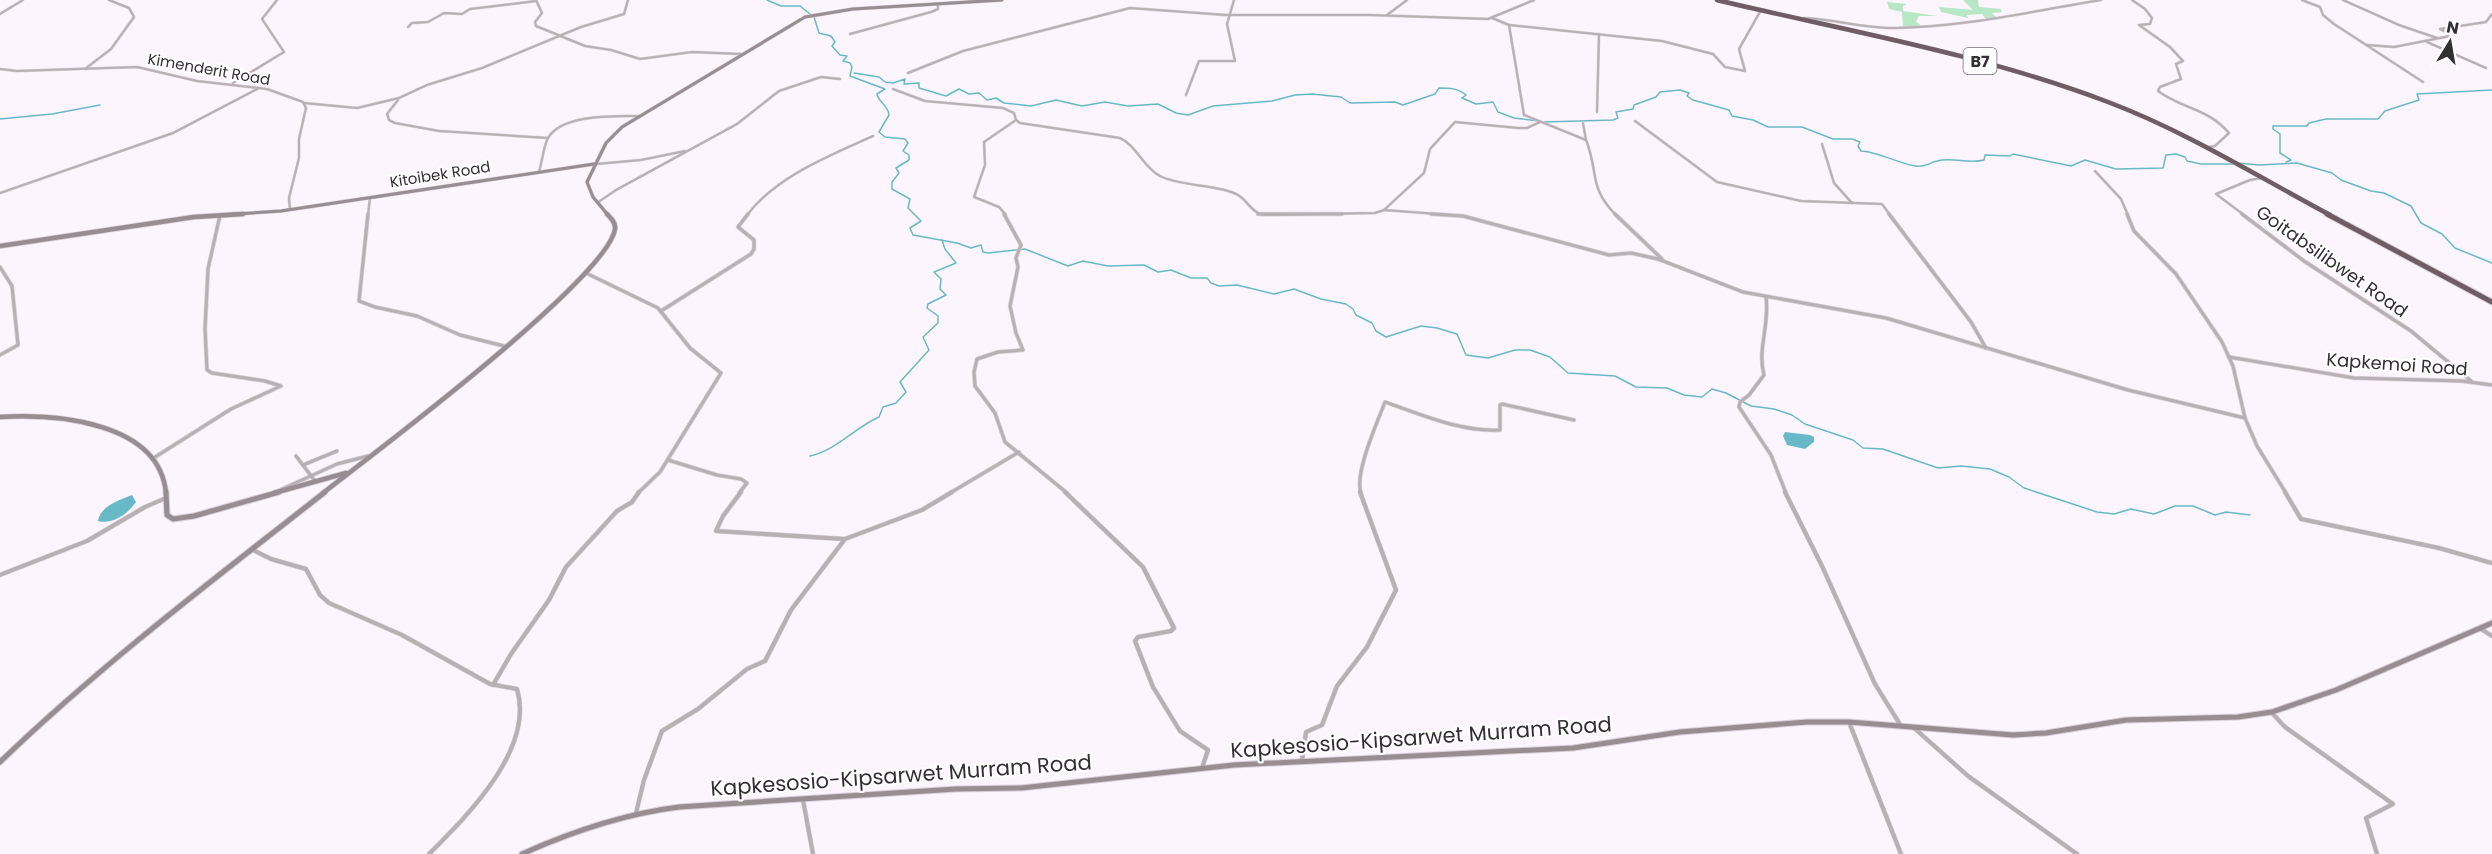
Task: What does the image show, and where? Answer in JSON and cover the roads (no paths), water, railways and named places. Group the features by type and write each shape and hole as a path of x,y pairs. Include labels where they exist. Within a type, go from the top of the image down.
{"highway":[{"name":"B7","path":"1717,0 1960,56 2051,82 2128,110 2206,148 2492,302"}],"street":[{"path":"0,14 23,0"},
{"path":"85,69 111,49 134,17 129,8 109,0"},
{"path":"231,84 284,52 262,19 277,0"},
{"path":"408,27 412,23 429,22 445,12 462,14 470,9 536,0 542,13 535,25 590,47 611,50 641,59 692,52 741,54"},
{"name":"Kimenderit Road","path":"0,69 132,67 197,81 261,88 282,93 304,103 357,108 399,98 428,85 482,68 559,36 625,13 628,0"},
{"path":"0,762 54,710 115,657 368,456 430,410 561,299 606,249 615,229 610,216 597,203 587,182 594,164 610,137 638,116 811,15 853,9 1002,0"},
{"path":"1186,95 1199,61 1235,61 1225,25 1226,15 1234,0"},
{"path":"1386,15 1407,0"},
{"path":"1492,18 1534,0"},
{"path":"1799,19 1884,28 1934,27 2101,0"},
{"path":"2132,0 2145,9 2152,18 2150,24 2139,26 2170,47 2183,61 2176,64 2182,76 2180,80 2160,87 2158,91 2165,97 2206,112 2229,133 2215,146 2206,148"},
{"path":"2302,0 2320,7 2323,15 2329,20 2423,82"},
{"path":"2343,0 2399,25 2438,38"},
{"path":"850,34 931,12 938,9 938,5"},
{"path":"908,74 963,51 1130,8 1226,15 1386,15 1492,18 1509,26 1655,40 1699,50 1717,57 1725,67 1745,71 1739,49 1761,10"},
{"path":"0,10 5,11"},
{"path":"2367,45 2394,47 2426,42 2452,35 2440,29 2486,22 2492,14"},
{"path":"1509,26 1525,116 1553,124 1566,133 1586,140"},
{"path":"1597,112 1599,34"},
{"path":"2426,42 2486,68"},
{"path":"597,203 616,190 741,121 779,91 822,76 840,79"},
{"path":"0,193 173,133 261,88"},
{"path":"892,89 924,101 1003,108 1014,113 1016,120"},
{"path":"399,98 387,114 389,120 439,131 548,138 582,117 638,116"},
{"path":"290,209 289,198 299,158 299,139 306,108 304,103"},
{"path":"1016,120 1120,138 1126,141 1144,163 1161,177 1237,194 1258,214 1367,214 1384,210 1463,216 1609,255 1632,253 1663,261 1713,282 1766,297 1886,318 2128,390 2245,418"},
{"path":"1016,120 999,130 983,144 985,165 974,198 999,207 1008,218 1021,245 1022,250 1016,258 1018,267 1010,306 1016,333 1023,350 998,352 975,361 976,388 997,417 1003,438 1074,500 1127,551 1149,576 1174,628 1171,631 1138,637 1135,641 1153,687 1174,717 1180,731 1208,751 1202,768"},
{"path":"1635,121 1716,182 1785,199 1883,205 1971,322 1986,348"},
{"path":"1384,210 1424,173 1430,149 1455,122 1527,128 1540,122"},
{"path":"1583,123 1592,155 1594,182 1598,192 1611,210 1663,261"},
{"path":"661,311 751,254 754,249 754,240 738,227 768,196 812,166 873,136"},
{"path":"539,172 548,138"},
{"path":"1822,144 1834,183 1852,203"},
{"path":"594,164 641,160 689,150"},
{"name":"Kitoibek Road","path":"0,246 130,225 290,209 371,196 412,193 476,180 594,164"},
{"path":"2095,171 2121,199 2134,231 2176,274 2205,315 2229,357 2244,406 2245,418 2262,455 2302,520 2439,548 2492,563"},
{"name":"Goitabsilibwet Road","path":"2262,178 2216,193 2304,261 2411,331 2471,381"},
{"path":"371,196 358,301 417,316 460,335 504,346"},
{"path":"150,460 226,411 281,386 265,381 212,373 207,370 208,268 220,215"},
{"path":"0,267 12,286 18,345 0,355"},
{"path":"493,685 549,600 566,567 619,509 633,500 642,487 660,472 721,374 690,348 661,311 586,273"},
{"path":"1766,297 1768,311 1761,364 1764,375 1749,395 1739,403 1739,407 1771,455 1792,509 1822,566 1870,673 1901,726"},
{"name":"Kapkemoi Road","path":"2229,357 2290,369 2362,378 2471,381 2492,385"},
{"path":"1302,761 1306,732 1322,725 1337,686 1367,648 1396,590 1358,485 1363,471 1363,459 1385,402 1453,423 1487,430 1500,430 1500,405 1502,404 1574,420"},
{"path":"0,417 42,416 99,426 124,437 138,447 163,479 167,498 167,515 177,519 349,472"},
{"path":"303,465 337,451"},
{"path":"668,460 717,475 741,479 747,483 723,516 716,531 845,539 928,507 1019,452"},
{"path":"296,456 316,482"},
{"path":"274,494 349,460 368,456"},
{"path":"0,575 87,541 145,507 167,498"},
{"path":"636,813 644,780 662,731 692,714 747,669 765,661 791,610 845,539"},
{"path":"252,549 271,560 306,569 320,594 329,603 392,631 493,685 516,688 519,694 517,725 508,754 496,780 429,854"},
{"name":"Kapkesosio-Kipsarwet Murram Road","path":"522,854 574,830 636,813 802,798 1030,787 1202,768 1302,761 1573,748 1696,730 1808,722 1849,722 2013,735 2046,733 2126,720 2238,717 2272,712 2336,690 2492,623"},
{"path":"2479,628 2492,636"},
{"path":"2272,712 2285,727 2393,804 2366,818 2377,854"},
{"path":"1849,722 1901,854"},
{"path":"1912,727 1939,753 1974,780 2078,854"},
{"path":"802,798 813,854"}],"water":[{"path":"1785,432 1810,435 1814,437 1814,442 1805,449 1787,445 1783,436"},
{"path":"132,495 136,502 129,511 114,520 98,521 102,511 116,501"}],"waterway":[{"path":"767,0 781,6 800,6 810,14"},
{"path":"814,17 819,33 831,36 835,42 832,46 840,55 847,56 843,61 850,63 852,67 850,76 885,89 877,94 889,115 879,132 885,137 905,139 908,143 903,151 909,155 909,160 896,168 899,173 892,182 892,189 910,199 908,208 921,221 910,228 913,235 942,240"},
{"path":"854,73 879,77 885,82 893,83 905,79 904,84 919,83 919,88 946,96 959,89 969,94 979,93 987,100 996,98 1004,103 1031,106 1056,100 1082,106 1105,102 1128,106 1158,104 1176,113 1188,115 1213,106 1272,101 1295,95 1312,94 1341,97 1350,103 1395,102 1403,105 1435,94 1439,88 1446,88 1460,91 1466,95 1462,98 1476,104 1493,102 1498,112 1514,118 1539,121"},
{"path":"1544,122 1613,120 1618,118 1616,112 1633,109 1634,105 1656,97 1660,92 1680,90 1689,93 1687,96 1693,100 1729,110 1732,116 1753,120 1768,127 1802,127 1833,139 1852,139 1860,142 1858,146 1861,151 1915,166 1924,166 1943,160 1978,161 1984,160 1985,155 2010,156 2013,154 2071,166 2085,160 2116,169 2163,168 2166,155 2176,154 2185,157 2187,161 2201,164 2233,164"},
{"path":"2286,162 2291,160 2280,153 2280,134 2273,129 2273,126 2307,126 2309,123 2326,119 2378,119 2385,111 2419,100 2417,94 2492,90"},
{"path":"0,119 52,114 100,105"},
{"path":"2238,163 2259,165 2297,163 2332,173 2341,180 2371,191 2384,193 2411,206 2421,223 2442,234 2455,248 2492,263"},
{"path":"810,456 829,449 879,417 883,407 896,403 906,392 900,382 929,350 923,337 938,323 938,316 927,308 928,304 946,295 940,289 941,279 934,272 956,263 945,249 942,240"},
{"path":"942,240 971,248 981,245 983,252 988,253 1025,249 1068,266 1083,261 1108,266 1144,265 1158,272 1171,270 1191,278 1207,278 1211,283 1219,286 1237,285 1274,294 1294,289 1321,299 1346,304 1353,309 1356,315 1372,323 1376,331 1386,337 1421,326 1437,328 1457,334 1466,355 1488,358 1515,350 1530,350 1550,357 1568,373 1615,376 1636,387 1667,388 1684,395 1702,397 1712,389 1726,393 1751,406 1774,409 1792,415 1805,424 1853,440 1863,448 1883,449 1938,468 1961,466 1990,469 2009,477 2024,488 2097,512 2114,514 2131,509 2154,514 2175,506 2193,506 2215,515 2226,512 2250,515"}]}
